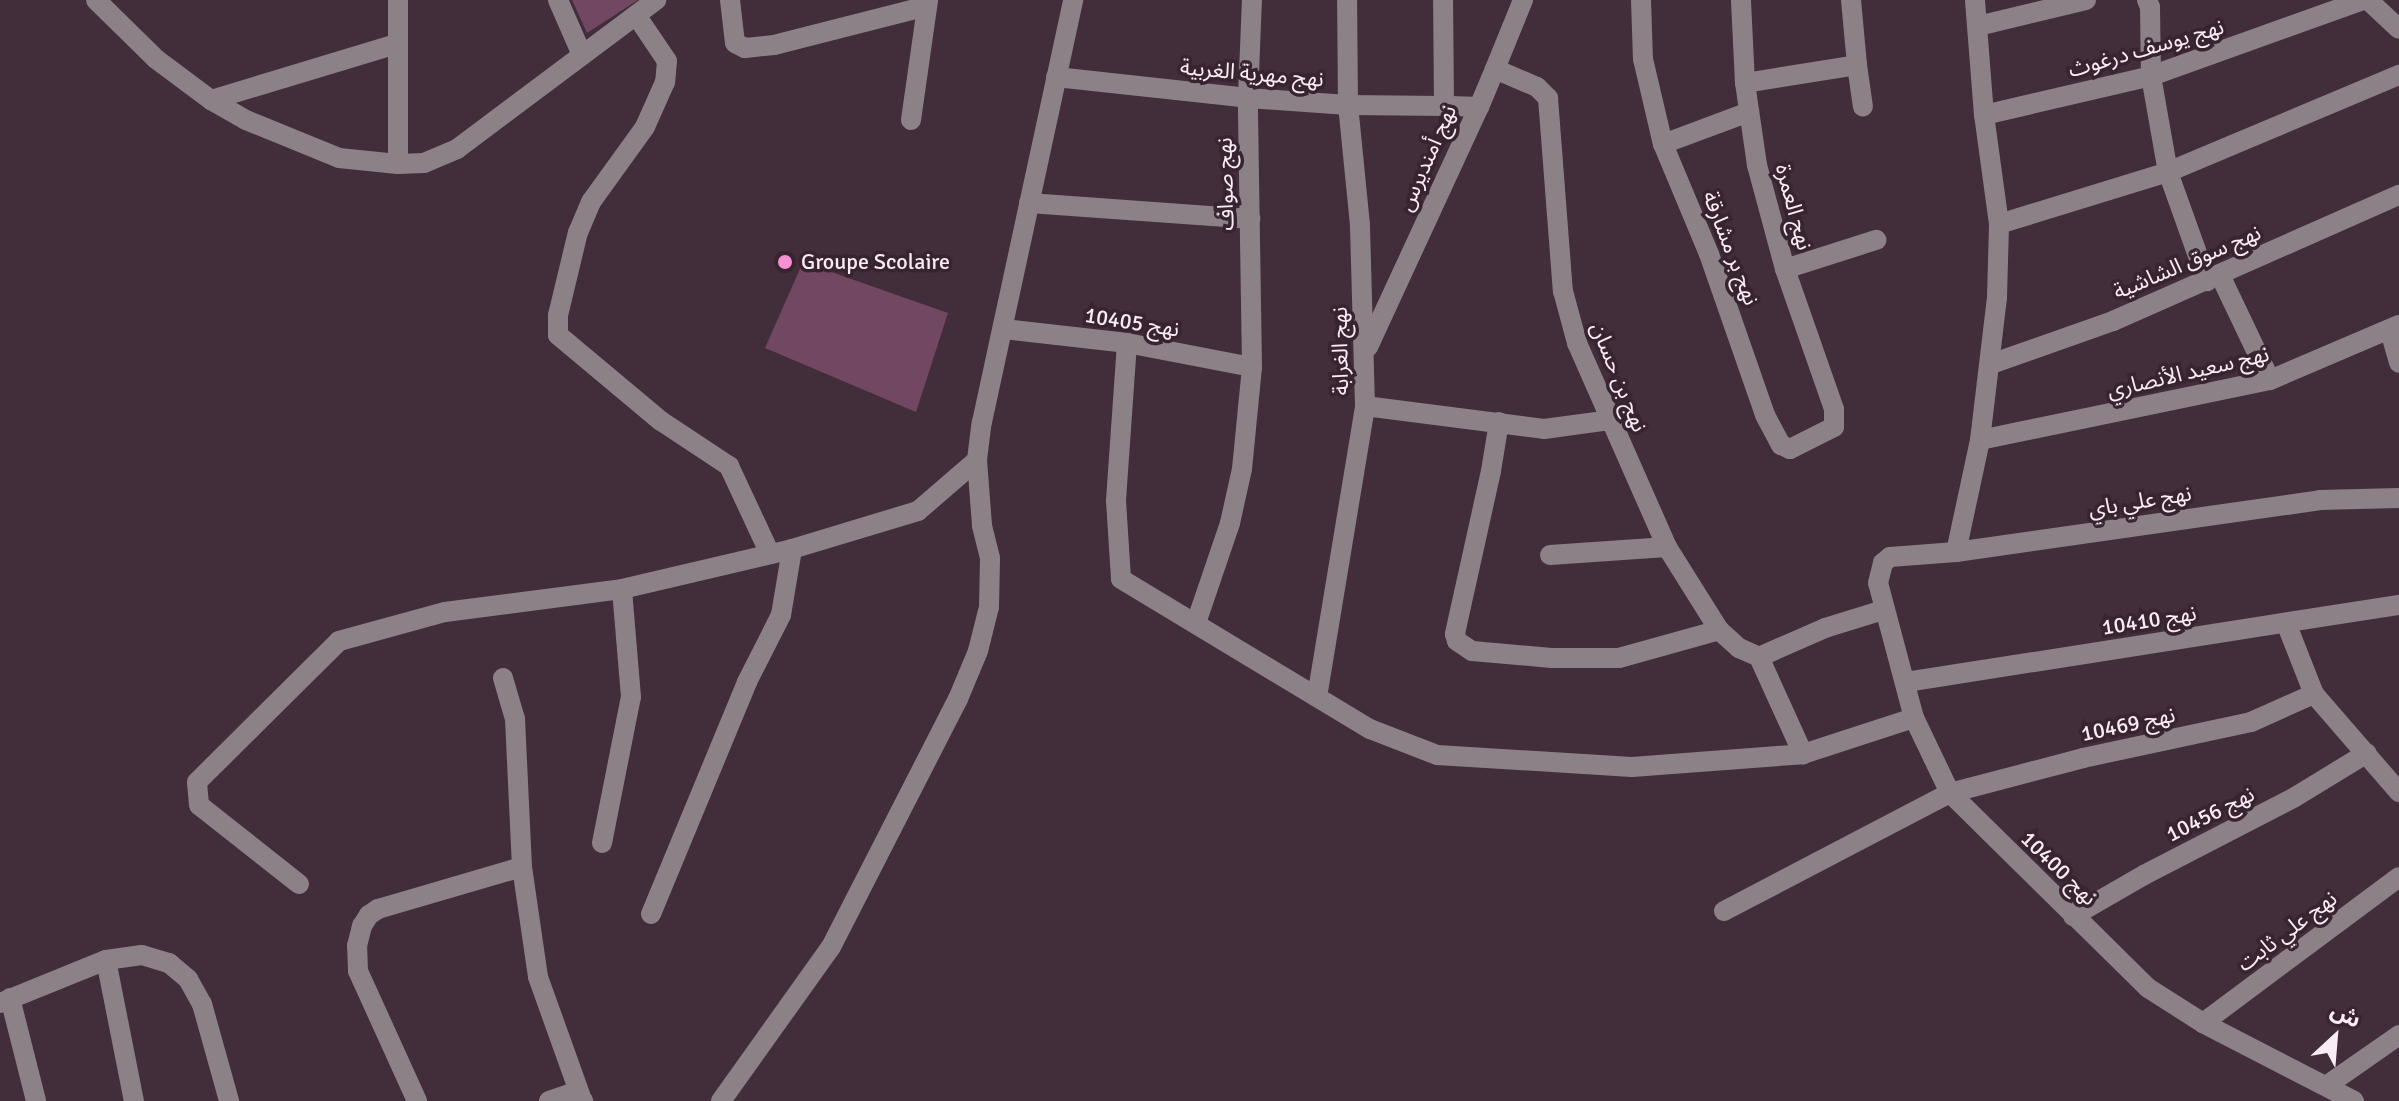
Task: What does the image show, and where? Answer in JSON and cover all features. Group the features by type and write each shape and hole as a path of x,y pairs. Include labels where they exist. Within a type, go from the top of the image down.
{"street":[{"path":"96,0 156,59 211,100 246,120 339,158 398,164 424,163 457,149 656,0"},
{"path":"398,0 398,164"},
{"path":"558,0 582,55"},
{"path":"730,0 735,43 745,48 774,45 927,3 911,120"},
{"path":"721,1101 831,947 958,699 978,651 989,607 990,558 982,525 977,460 982,422 1073,0"},
{"name":"نهج صواف","path":"1196,623 1230,523 1242,469 1252,367 1248,98 1252,0"},
{"name":"نهج الغرابة","path":"1317,697 1365,406 1360,225 1348,105 1347,0"},
{"name":"نهج أمنديرس","path":"1365,352 1479,107 1444,106 1443,0"},
{"path":"1479,107 1523,0"},
{"name":"نهج بر مشارقة","path":"1641,0 1643,59 1663,144 1709,254 1765,415 1781,445 1790,449 1834,427 1835,420"},
{"name":"نهج العمرة","path":"1741,0 1745,83 1761,180 1785,269 1835,420"},
{"path":"1851,0 1863,107"},
{"path":"1956,552 1980,440 1997,297 1999,224 1984,115 1975,0"},
{"path":"1978,26 2086,0"},
{"path":"2147,0 2150,7 2151,76 2168,172 2214,278 2270,380"},
{"path":"2366,0 2399,29"},
{"name":"نهج يوسف درغوث","path":"1984,115 2151,76 2366,0"},
{"path":"636,15 667,61 665,82 645,127 591,202 578,232 558,315 558,335 661,421 729,466 770,554"},
{"path":"211,100 397,44"},
{"path":"1745,83 1857,65"},
{"name":"نهج بن حسان","path":"1495,69 1537,87 1548,98 1563,291 1577,343 1667,547 1719,630 1739,648 1759,657"},
{"path":"1999,224 2168,172 2399,75"},
{"name":"نهج مهرية الغربية","path":"1056,77 1248,98 1348,105 1444,106"},
{"path":"1663,144 1749,112"},
{"name":"نهج سوق الشاشية","path":"1991,364 2113,321 2399,195"},
{"path":"1029,203 1250,219"},
{"path":"1785,269 1876,240"},
{"path":"2394,328 2399,363"},
{"name":"نهج سعيد الأنصاري","path":"1980,440 2270,380 2394,328"},
{"name":"نهج 10405","path":"1004,329 1127,343 1252,367"},
{"path":"1127,343 1116,501 1118,571 1128,586 1196,623 1370,729 1437,755 1632,767 1803,754 1914,718"},
{"path":"1365,406 1544,429 1611,420"},
{"path":"1499,422 1455,634 1457,641 1472,651 1552,658 1619,658 1719,630"},
{"path":"299,884 199,805 197,782 339,641 445,612 622,589 792,549 918,511 977,460"},
{"name":"نهج علي باي","path":"1890,557 1956,552 2307,501 2399,498"},
{"path":"1550,555 1667,547"},
{"path":"651,914 747,682 781,615 792,549"},
{"name":"نهج 10400","path":"1890,557 1879,571 1883,610 1914,718 1950,793 2148,988 2203,1023 2354,1101"},
{"path":"602,843 631,697 622,589"},
{"name":"نهج 10410","path":"1906,682 2399,605"},
{"path":"1803,754 1759,657 1825,628 1883,610"},
{"path":"2286,623 2314,694 2399,792"},
{"path":"503,678 515,719 522,867 538,977 583,1101"},
{"name":"نهج 10469","path":"1724,911 1950,793 2083,758 2251,722 2314,694"},
{"name":"نهج 10456","path":"2073,916 2144,875 2295,797 2367,753"},
{"path":"417,1101 358,971 357,946 362,926 369,915 378,909 522,867"},
{"name":"نهج علي ثابت","path":"2203,1023 2399,877"},
{"path":"36,1101 5,1001 106,960 142,955 169,963 188,979 202,1004 229,1101"},
{"path":"106,960 134,1101"},
{"path":"2326,1086 2399,1035"},
{"path":"549,1101 569,1094 583,1101"}],"shaded area":[{"path":"572,0 638,0 587,33"},
{"path":"803,262 948,313 916,412 765,348"}],"place":[{"name":"Groupe Scolaire","path":"785,262"}]}
